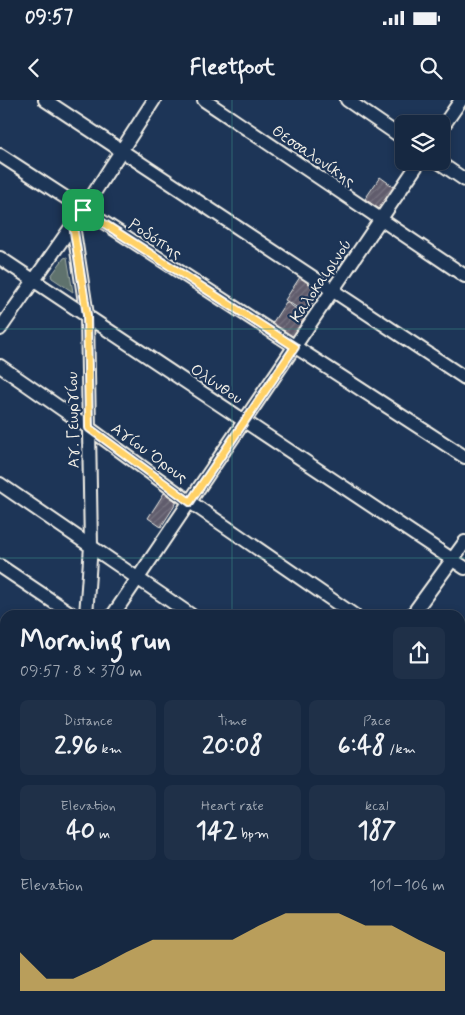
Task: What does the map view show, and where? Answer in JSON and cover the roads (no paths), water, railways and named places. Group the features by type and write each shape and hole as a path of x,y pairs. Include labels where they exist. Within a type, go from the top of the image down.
{"street":[{"path":"44,100 465,378"},
{"path":"0,329 73,225 154,100"},
{"name":"Θεσσαλονίκης","path":"204,100 465,276"},
{"path":"347,100 395,133"},
{"path":"450,116 461,100"},
{"name":"Ροδόπης","path":"0,155 465,457"},
{"name":"Καλοκαιρινού","path":"116,610 414,170"},
{"path":"450,170 465,180"},
{"name":"Αγ. Γεωργίου","path":"73,225 87,315 91,546 86,610"},
{"name":"Ολύνθου","path":"0,258 465,568"},
{"name":"Αγίου Όρους","path":"0,366 190,502 347,610"},
{"path":"0,484 184,610"},
{"path":"416,610 465,542"},
{"path":"0,566 66,610"}]}
